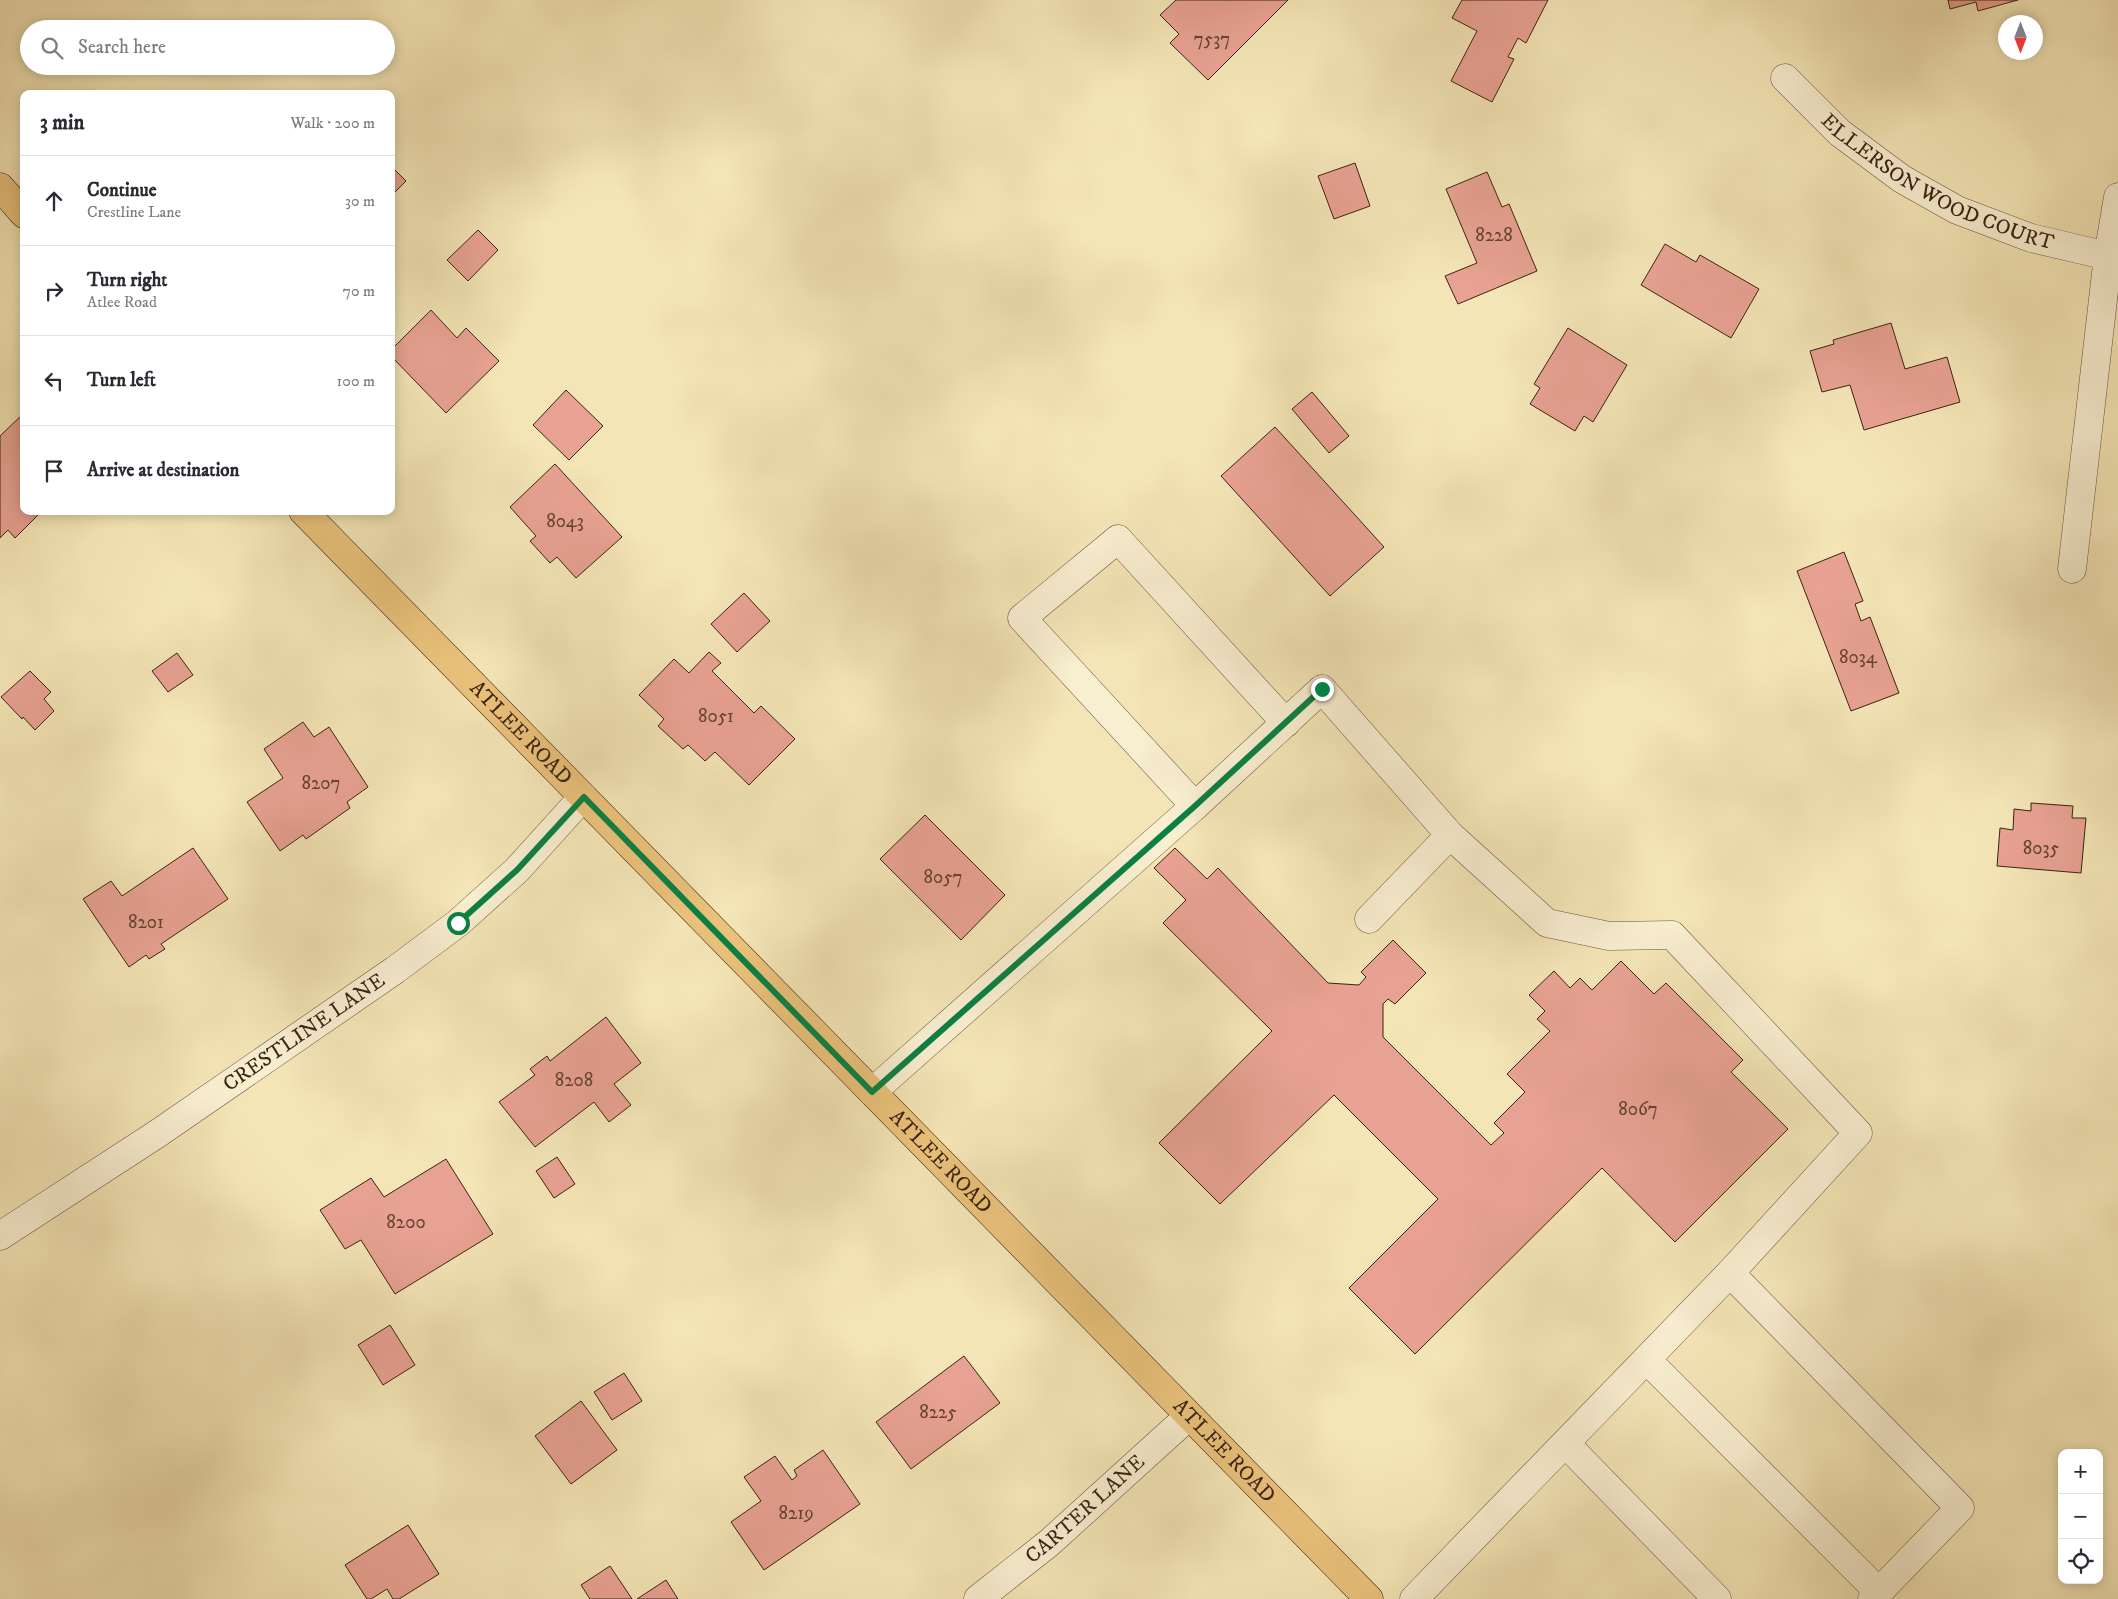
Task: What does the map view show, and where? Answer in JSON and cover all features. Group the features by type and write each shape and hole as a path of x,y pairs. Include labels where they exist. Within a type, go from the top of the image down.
{"main road":[{"path":"0,187 20,210"},
{"name":"ATLEE ROAD","path":"307,515 1369,1599"}],"street":[{"name":"ELLERSON WOOD COURT","path":"1785,78 1840,133 1902,179 1957,210 2031,238 2108,256"},
{"path":"2072,569 2108,256 2118,197"},
{"path":"1195,806 1022,618 1118,539 1286,723"},
{"path":"872,1092 1195,806 1322,689 1450,835 1547,923 1609,936 1672,935 1858,1133 1730,1273 1414,1599"},
{"name":"CRESTLINE LANE","path":"0,1236 166,1128 395,970 442,934 517,870 584,797"},
{"path":"1369,919 1450,835"},
{"path":"1646,1360 1875,1595 1960,1508 1730,1273"},
{"name":"CARTER LANE","path":"978,1599 1049,1543 1190,1416"},
{"path":"1566,1444 1717,1599"}],"building":[{"path":"1176,0 1288,0 1208,80 1170,43 1179,34 1160,15"},
{"path":"1462,0 1548,0 1526,43 1518,38 1508,57 1514,59 1492,102 1451,81 1477,31 1452,18"},
{"path":"1948,0 2018,0 1978,11 1976,2 1950,9"},
{"path":"1355,163 1370,206 1334,219 1318,176"},
{"path":"395,170 406,181 395,192"},
{"path":"1487,172 1502,207 1509,204 1537,271 1458,304 1445,276 1477,263 1446,189"},
{"path":"478,230 498,250 468,281 447,260"},
{"path":"1665,244 1696,262 1700,255 1759,289 1731,338 1641,285"},
{"path":"431,310 457,338 466,328 499,361 446,413 395,360 395,346"},
{"path":"1891,323 1905,369 1947,357 1960,402 1864,430 1850,385 1822,392 1810,351 1834,344 1833,340"},
{"path":"1568,328 1627,365 1593,422 1584,416 1575,431 1530,404 1540,388 1534,384"},
{"path":"566,390 603,426 569,460 533,425"},
{"path":"1312,392 1349,436 1329,453 1292,409"},
{"path":"20,417 20,515 38,515 15,538 8,530 0,538 0,436"},
{"path":"1275,427 1384,547 1330,596 1221,476"},
{"path":"555,464 622,537 576,578 557,557 550,563 530,541 536,536 510,507"},
{"path":"1844,552 1863,601 1855,604 1861,621 1870,617 1899,693 1851,711 1797,571"},
{"path":"744,593 770,621 737,652 711,624"},
{"path":"709,652 721,663 712,671 754,713 761,706 795,739 749,785 715,752 705,761 688,745 683,749 658,726 664,719 639,695 674,659 689,673"},
{"path":"177,653 193,675 168,692 152,671"},
{"path":"30,671 51,692 44,699 54,711 35,730 1,697"},
{"path":"303,722 314,737 329,727 368,787 347,802 350,808 306,839 303,835 280,851 247,802 283,778 264,749"},
{"path":"2031,803 2073,806 2072,818 2086,818 2081,873 1997,866 2000,828 2013,830 2014,809 2031,811"},
{"path":"925,815 1005,895 961,940 880,859"},
{"path":"193,848 228,899 161,944 165,949 149,959 146,955 129,967 83,899 111,881 122,896"},
{"path":"1175,848 1207,879 1218,868 1328,983 1359,985 1366,977 1361,972 1393,940 1426,973 1395,1004 1388,999 1383,1004 1383,1037 1491,1145 1504,1133 1494,1123 1525,1092 1507,1074 1550,1031 1537,1019 1545,1011 1529,995 1554,971 1570,988 1580,978 1592,990 1621,961 1654,994 1666,983 1743,1060 1731,1072 1788,1129 1675,1242 1602,1168 1415,1354 1349,1288 1438,1199 1334,1095 1220,1204 1159,1143 1272,1031 1163,923 1186,900 1154,868"},
{"path":"606,1017 641,1063 614,1084 631,1105 609,1122 594,1102 535,1147 499,1102 535,1075 530,1069 547,1056 550,1061"},
{"path":"557,1157 575,1184 554,1198 536,1171"},
{"path":"446,1159 493,1234 395,1294 361,1240 345,1249 320,1210 371,1178 384,1197"},
{"path":"390,1325 415,1365 383,1385 358,1345"},
{"path":"964,1356 1000,1403 911,1469 876,1422"},
{"path":"624,1373 642,1401 612,1420 594,1392"},
{"path":"581,1401 617,1450 571,1484 535,1436"},
{"path":"823,1450 860,1504 764,1570 731,1522 761,1501 744,1477 775,1456 792,1480 797,1476 794,1470"},
{"path":"408,1525 439,1574 399,1599 393,1599 387,1589 371,1599 367,1599 345,1565"},
{"path":"610,1566 632,1599 590,1599 581,1585"},
{"path":"666,1580 678,1599 637,1599"}],"route":[{"path":"458,923 517,870 584,797 872,1092 1195,806 1322,689"}]}
